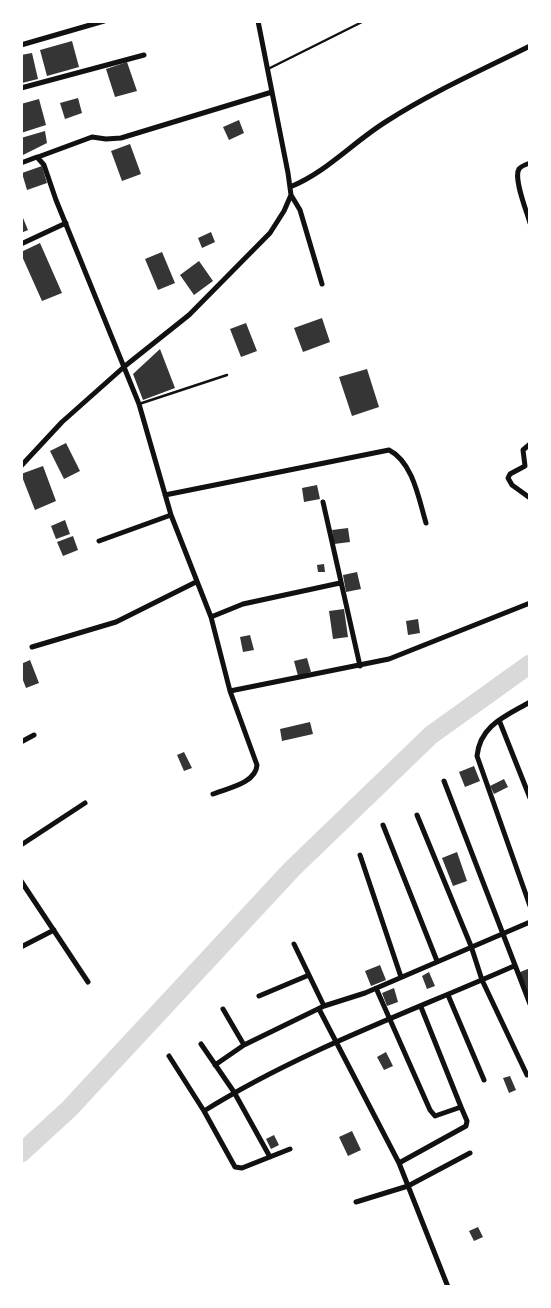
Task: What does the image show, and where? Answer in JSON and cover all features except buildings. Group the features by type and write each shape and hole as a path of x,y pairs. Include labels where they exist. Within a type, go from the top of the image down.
{"street":[{"path":"21,44 104,21"},
{"path":"258,21 290,195 300,210 322,284"},
{"path":"289,187 314,176 386,121 530,47"},
{"path":"21,88 144,55"},
{"path":"21,163 92,137 121,138 272,92"},
{"path":"37,157 44,165 139,404 165,495 211,617 230,691 257,770 253,777 213,794"},
{"path":"530,163 523,166 517,174 530,223"},
{"path":"21,466 62,422 125,366 189,315 270,233 284,211 290,195"},
{"path":"21,244 65,223"},
{"path":"530,444 523,450 525,466 508,478 512,485 530,498"},
{"path":"165,495 389,450 396,453 410,475 426,523"},
{"path":"323,502 360,666"},
{"path":"99,541 172,515"},
{"path":"32,647 116,622 196,582"},
{"path":"211,617 243,604 340,583"},
{"path":"230,691 389,659 530,603"},
{"path":"530,702 486,730 481,738 477,756 530,906"},
{"path":"499,720 530,799"},
{"path":"21,742 34,735"},
{"path":"444,781 530,1004"},
{"path":"21,845 85,803"},
{"path":"417,815 471,946 482,980 527,1075"},
{"path":"383,825 437,961"},
{"path":"360,855 401,977"},
{"path":"21,881 88,982"},
{"path":"215,1065 244,1045 321,1007 376,988 530,922"},
{"path":"21,947 54,929"},
{"path":"294,944 337,1043 400,1163 449,1287"},
{"path":"204,1111 234,1092 337,1043 514,966"},
{"path":"259,996 309,975"},
{"path":"376,988 432,1114 440,1116 461,1107"},
{"path":"448,995 484,1080"},
{"path":"400,1163 466,1126 467,1121 421,1007"},
{"path":"223,1009 244,1045"},
{"path":"201,1044 234,1092 270,1157"},
{"path":"169,1056 235,1167 240,1168 290,1149"},
{"path":"356,1202 408,1186 470,1153"}],"lane":[{"path":"268,69 364,21"},
{"path":"139,404 227,375"}],"waterway":[{"path":"21,1153 69,1109 292,869 431,735 530,664"}]}
